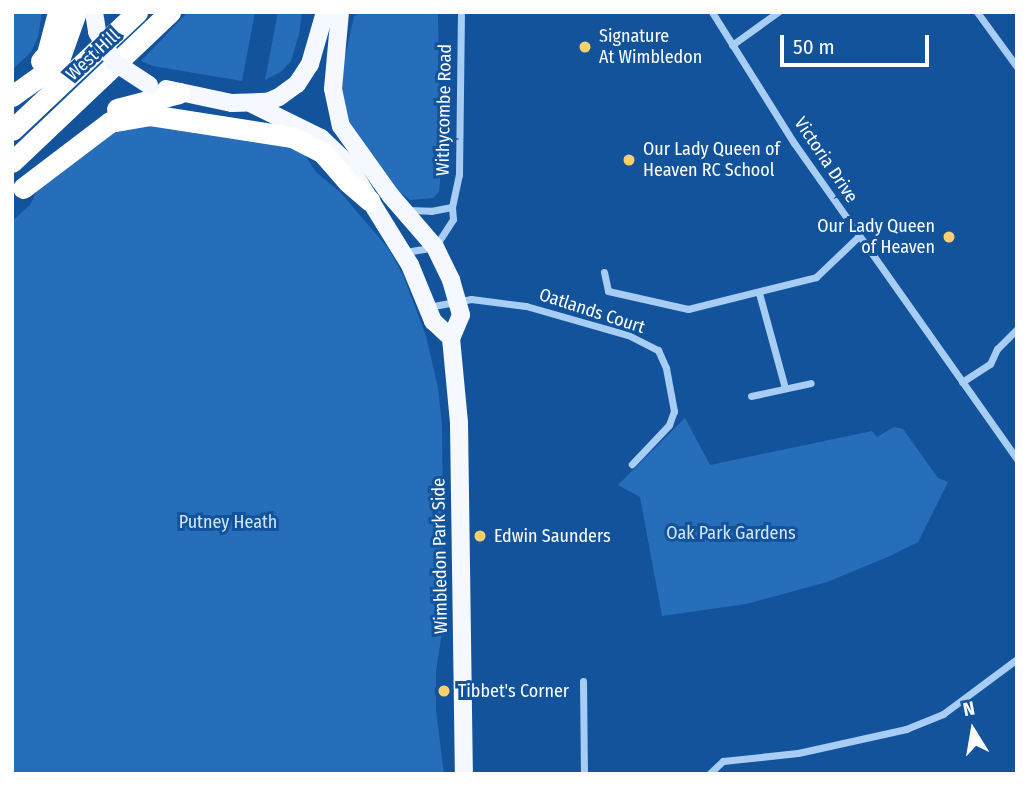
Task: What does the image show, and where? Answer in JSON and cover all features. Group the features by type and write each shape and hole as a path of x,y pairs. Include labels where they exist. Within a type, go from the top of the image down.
{"highway":[{"path":"14,94 47,54 58,12"},
{"path":"14,94 47,71 60,57 76,12"},
{"name":"West Hill","path":"12,130 137,12"},
{"name":"West Hill","path":"12,162 170,12"},
{"path":"18,193 60,146 105,113 179,93"},
{"path":"18,193 110,122 150,115 292,137 322,152 346,181 370,201"}],"main road":[{"path":"94,12 97,32 114,62 149,85 179,93 252,104 321,138 347,163 402,253 433,321 451,338"},
{"path":"252,104 279,97 297,84 310,64 325,12"},
{"path":"340,12 332,89 338,116 349,141 435,247 457,300"},
{"name":"Wimbledon Park Side","path":"457,300 461,315 451,338 459,423 464,774"}],"street":[{"name":"Withycombe Road","path":"435,247 449,230 453,219 452,207 459,187 461,12"},
{"name":"Victoria Drive","path":"712,12 794,143 1017,459"},
{"path":"732,45 778,12"},
{"path":"977,12 1017,67"},
{"path":"402,209 431,211 452,207"},
{"path":"604,272 608,290 688,309 816,277 859,236"},
{"path":"402,253 435,247"},
{"path":"759,293 785,388"},
{"name":"Oatlands Court","path":"428,307 457,300 493,301 550,312 628,335 658,351 666,368 674,411 669,425 632,464"},
{"path":"962,382 990,364 997,349 1017,329"},
{"path":"751,396 811,383"},
{"path":"709,774 723,761 798,753 906,729 943,714 1017,659"},
{"path":"583,681 584,774"}],"green space":[{"path":"12,12 42,12 38,37 31,52 12,70"},
{"path":"188,12 255,12 242,81 153,66 141,61"},
{"path":"278,12 302,12 299,34 291,61 282,71 265,80"},
{"path":"363,12 438,12 440,181 439,192 433,198 410,200 397,190 349,125 339,86 354,16"},
{"name":"Putney Heath","path":"130,122 299,146 316,172 340,192 388,248 403,275 426,336 438,388 442,424 444,620 436,671 436,710 444,774 12,774 12,221 30,205 40,184 73,154"},
{"name":"Oak Park Gardens","path":"685,418 710,465 872,431 877,437 894,427 903,429 938,478 948,482 918,542 890,556 827,582 746,604 662,616 640,497 618,485"}],"place":[{"name":"Signature At Wimbledon","path":"585,47"},
{"name":"Our Lady Queen of Heaven RC School","path":"629,160"},
{"name":"Our Lady Queen of Heaven","path":"949,237"},
{"name":"Edwin Saunders","path":"480,536"},
{"name":"Tibbet's Corner","path":"444,691"}]}
